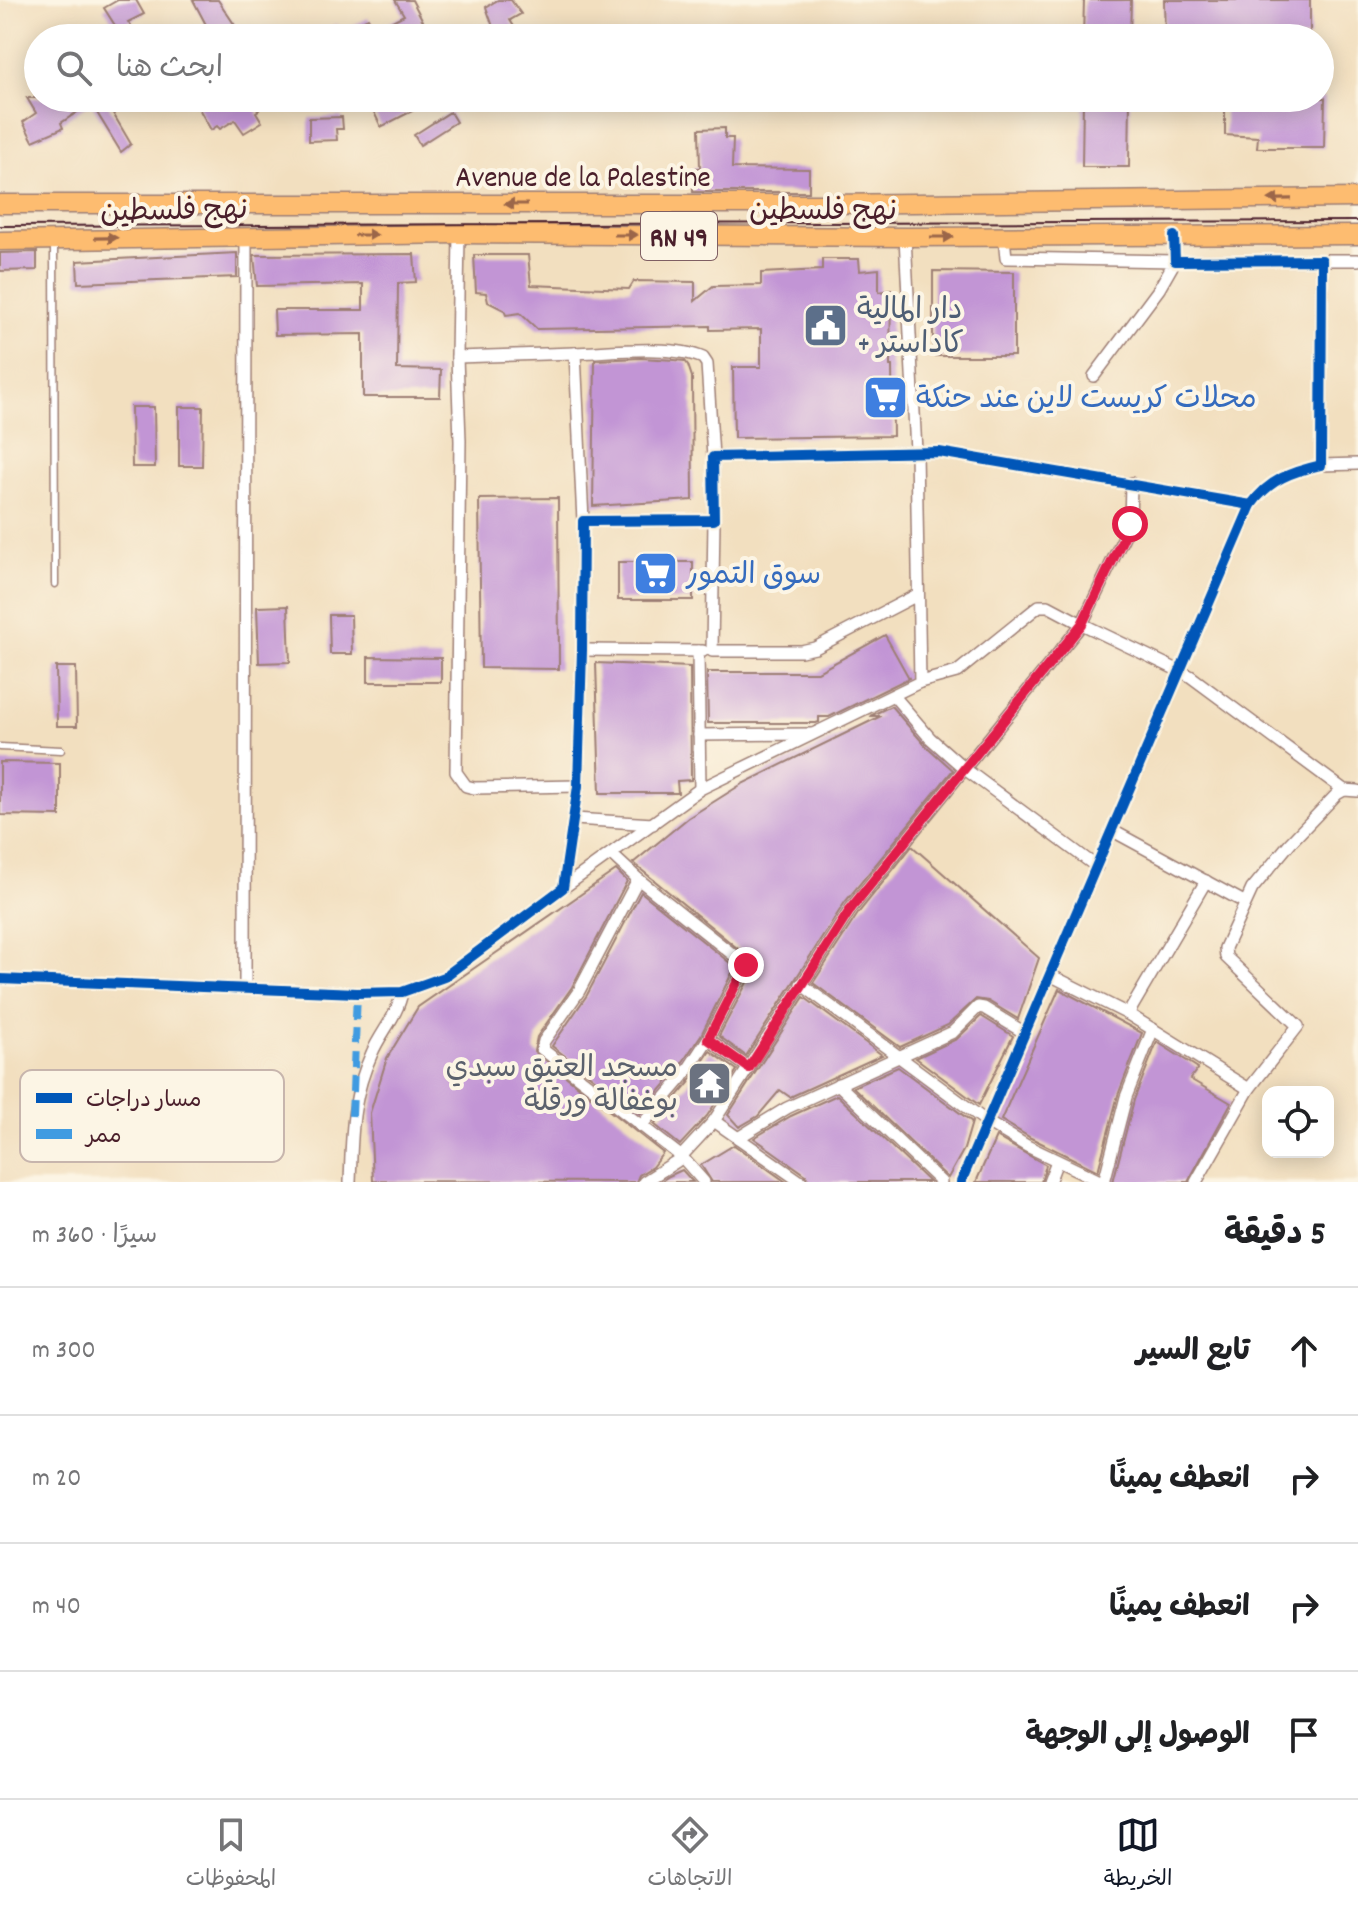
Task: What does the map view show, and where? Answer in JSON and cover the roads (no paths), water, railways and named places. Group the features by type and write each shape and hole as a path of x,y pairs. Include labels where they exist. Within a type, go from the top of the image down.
{"main road":[{"name":"Avenue de la Palestine","path":"0,204 823,204 1358,198"},
{"name":"نهج فلسطين","path":"0,241 459,234 905,237 1358,235"}],"street":[{"path":"459,234 456,772 466,786 474,788 578,786"},
{"path":"245,989 246,236"},
{"path":"1094,376 1159,289 1175,261 1174,236"},
{"path":"905,237 916,451 920,682"},
{"path":"1004,237 1006,258 1358,260"},
{"path":"1321,465 1322,260"},
{"path":"457,357 649,350 694,354 703,358 707,364 713,457 712,651"},
{"path":"563,888 578,786 582,650 583,521 575,353"},
{"path":"713,457 939,452 1251,505"},
{"path":"961,1182 1251,505 1262,490 1280,477 1321,465 1358,464"},
{"path":"644,1182 682,1157 714,1121 852,907 1082,624 1130,524 1131,483"},
{"path":"583,521 714,520"},
{"path":"582,650 801,651 815,648 917,595"},
{"path":"0,979 402,992 444,977 700,789 920,682 957,672 1039,606 1048,606 1179,671 1230,704 1344,790 1358,791"},
{"path":"698,651 700,789"},
{"path":"894,696 930,738 965,769 1097,867"},
{"path":"699,735 816,734"},
{"path":"1196,1182 1249,1089 1298,1026 1224,952 1252,889 1290,843 1344,790"},
{"path":"574,819 653,824"},
{"path":"1113,831 1244,902"},
{"path":"611,854 746,965 708,1039 683,1077 641,1126"},
{"path":"638,879 579,991 544,1041 542,1049 682,1157 704,1182"},
{"path":"1128,1014 1206,881"},
{"path":"1050,975 1128,1014 1249,1089"},
{"path":"801,984 987,1122 1057,1161 1103,1182 1126,1097 1153,1029"},
{"path":"350,1182 354,1102 372,1052 394,1015 402,992"},
{"path":"738,1138 787,1108 953,1032 981,1007 1025,1033"},
{"path":"708,1039 749,1068"},
{"path":"838,1084 941,1182"},
{"path":"714,1121 801,1182"},
{"path":"1049,1182 1057,1161"}],"lane":[{"path":"54,240 55,584"},
{"path":"0,747 61,750"}],"tram line":[{"path":"0,226 1358,221"}],"place":[{"name":"دار المالية + كاداستر","path":"826,325"},
{"name":"محلات كريست لاين عند حنكة","path":"885,397"},
{"name":"سوق التمور","path":"655,573"},
{"name":"مسجد العتيق سبدي بوغفالة ورقلة","path":"709,1083"}]}
